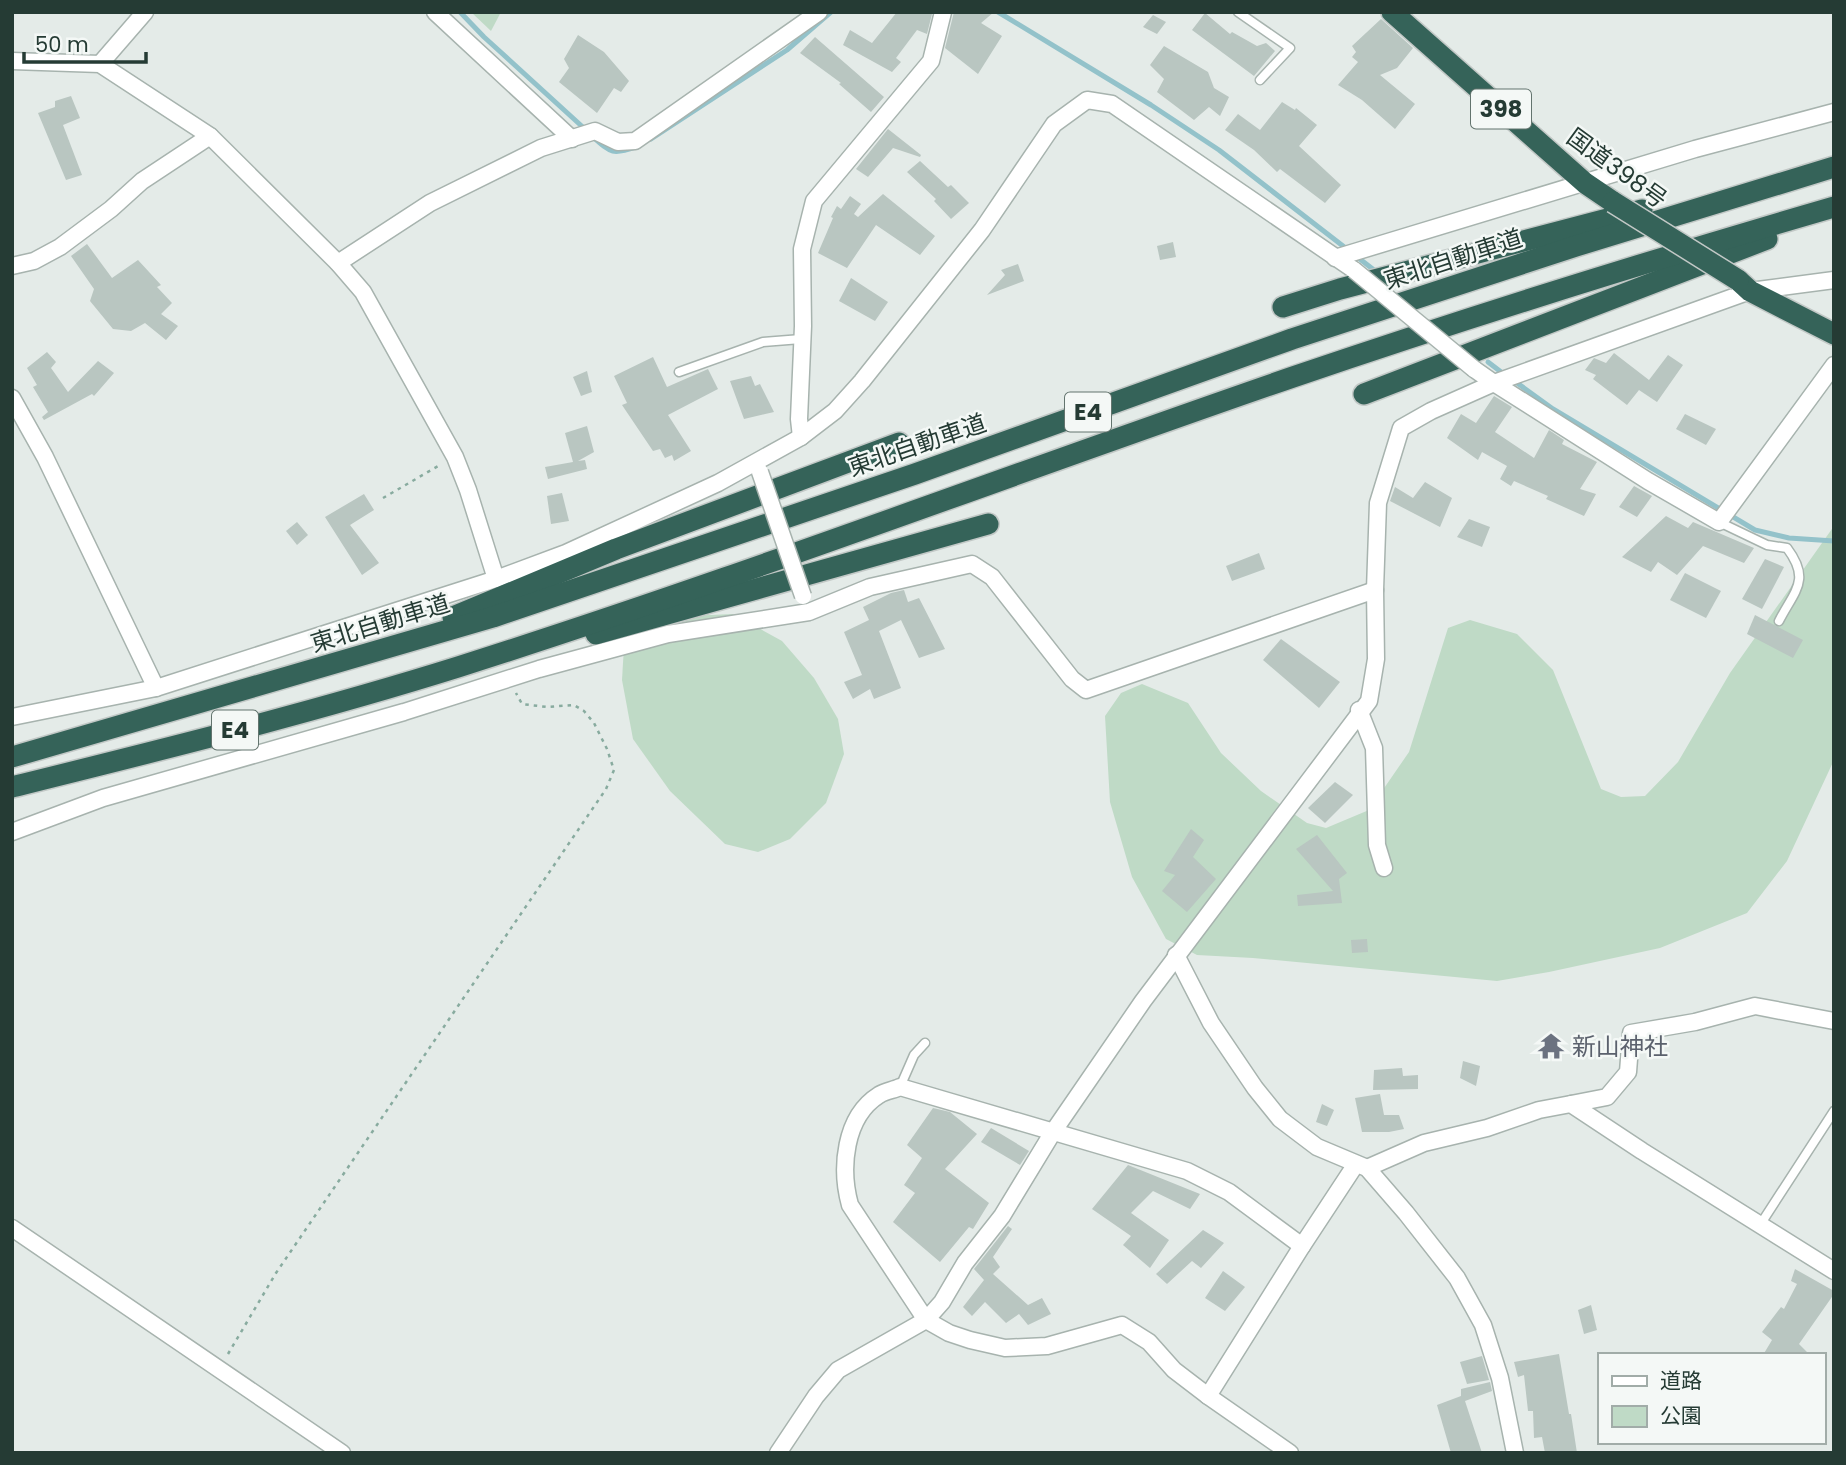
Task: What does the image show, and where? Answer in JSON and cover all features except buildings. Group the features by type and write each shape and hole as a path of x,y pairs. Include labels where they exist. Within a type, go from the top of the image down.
{"highway":[{"name":"国道398号","path":"1392,12 1585,183 1744,285 1834,334"},
{"path":"1283,307 1340,289 1703,195 1827,169"},
{"name":"東北自動車道","path":"12,757 493,617 915,474 1304,335 1576,246 1827,169"},
{"path":"1364,394 1555,322 1834,209"},
{"name":"E4","path":"12,787 307,711 457,667 837,538 1297,376 1566,288 1834,209"},
{"path":"344,662 616,549 899,443"},
{"path":"457,667 595,634 988,524"}],"street":[{"path":"100,64 145,12"},
{"path":"435,12 583,136"},
{"path":"338,263 430,203 541,148 583,136 618,142 635,141 819,12"},
{"path":"801,437 802,249 814,201 931,61 943,12"},
{"path":"12,61 100,64 211,136 338,263 363,292 455,457 496,579"},
{"path":"12,717 156,688 496,579 566,553 757,466 835,411 982,230 1054,124 1087,100 1112,104 1354,270 1474,369 1498,381 1625,467 1721,519 1834,365"},
{"path":"1335,258 1695,149 1834,112"},
{"path":"12,266 34,261 60,247 111,209 142,181 211,136"},
{"path":"778,1453 816,1396 838,1370 926,1320 942,1302 972,1253 1002,1216 1053,1132 1176,955 1231,885 1359,710 1369,701 1376,659 1378,503 1401,428 1431,411 1498,381 1744,285 1834,279"},
{"path":"12,398 45,457 156,688"},
{"path":"757,466 806,604"},
{"path":"12,832 103,798 404,712 508,678 668,634 972,564 992,578 1072,679 1086,690 1375,590"},
{"path":"1359,710 1374,748 1377,845 1384,867"},
{"path":"1176,955 1210,1023 1280,1119 1317,1147 1361,1166 1406,1213 1457,1278 1483,1325 1500,1378 1515,1453"},
{"path":"1208,1396 1302,1246 1361,1166 1424,1143 1487,1128 1539,1110 1607,1097 1628,1072 1631,1033 1695,1022 1755,1006 1834,1021"},
{"path":"1290,1453 1208,1396 1174,1370 1149,1342 1122,1325 1047,1346 1004,1348 970,1340 926,1320 850,1205 843,1164 848,1141 862,1113 879,1095 900,1087 1187,1171 1229,1192 1302,1246"},
{"path":"1571,1104 1834,1271"},
{"path":"12,1228 342,1453"}],"lane":[{"path":"1238,12 1290,48 1260,79"},
{"path":"678,372 763,342 801,339"},
{"path":"1721,519 1768,545 1787,548 1799,564 1800,583 1779,621"},
{"path":"900,1087 914,1055 925,1042"},
{"path":"1760,1225 1834,1111"}],"path":[{"path":"383,498 455,457"},
{"path":"219,1369 276,1273 606,789 614,770 603,740 594,723 583,711 574,705 547,707 522,704 508,678"}],"green space":[{"path":"471,12 501,12 491,31"},
{"path":"1834,526 1834,760 1787,861 1747,913 1660,948 1497,981 1197,955 1166,939 1132,877 1110,802 1105,716 1121,693 1142,684 1188,703 1221,753 1261,791 1307,823 1326,828 1369,810 1409,752 1448,628 1470,620 1517,634 1553,670 1601,789 1621,797 1645,796 1678,762 1730,673"},
{"path":"733,614 782,641 814,678 838,719 844,754 826,803 790,839 758,852 725,844 670,791 633,739 622,680 624,646 645,633 688,616"}],"waterway":[{"path":"460,12 586,130"},
{"path":"651,139 787,50 831,12"},
{"path":"998,12 1151,105 1219,150 1374,270"},
{"path":"593,137 617,152 636,147"},
{"path":"1488,362 1505,375"},
{"path":"1513,380 1553,409 1755,530 1789,538 1834,541"}],"place":[{"name":"新山神社","path":"1551,1046"}]}
